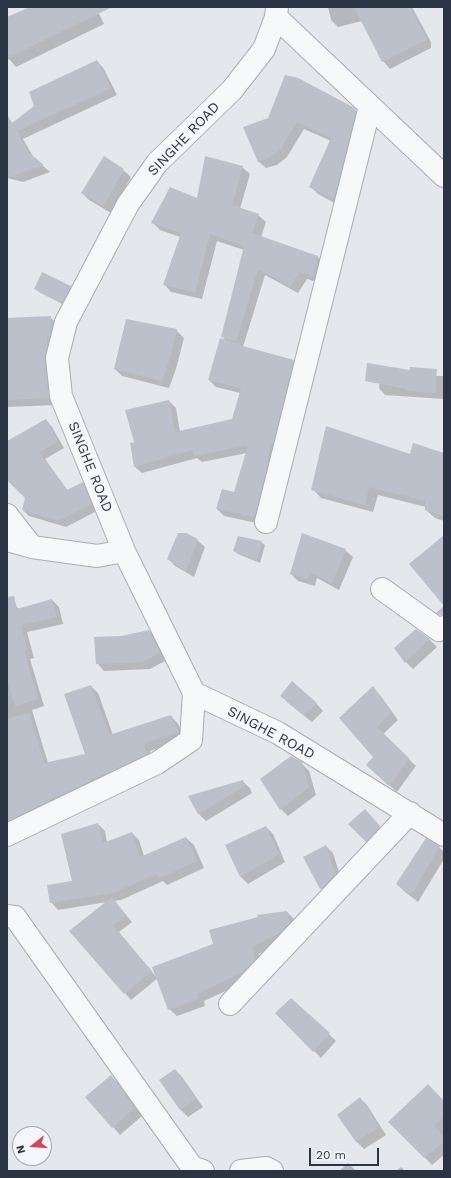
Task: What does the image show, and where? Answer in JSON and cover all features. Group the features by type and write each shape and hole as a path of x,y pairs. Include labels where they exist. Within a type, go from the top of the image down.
{"street":[{"path":"277,12 370,106 444,176"},
{"name":"SINGHE ROAD","path":"277,12 264,49 232,90 157,163 128,204 66,322 57,358 61,396 124,551 194,693 278,733 444,835"},
{"path":"266,522 370,106"},
{"path":"7,515 32,547"},
{"path":"7,540 32,547 97,556 124,551"},
{"path":"382,589 440,630 444,627"},
{"path":"7,835 157,763 190,740 194,693"},
{"path":"230,1004 410,813"},
{"path":"7,916 15,917 192,1167 203,1171"},
{"path":"241,1171 266,1168 272,1171"}],"building":[{"path":"30,7 112,7 7,58 7,17"},
{"path":"354,7 410,7 427,40 382,62"},
{"path":"97,60 111,88 17,131 28,152 44,165 7,178 7,114 12,123 34,106 29,92"},
{"path":"285,75 298,78 356,110 333,199 309,187 331,138 297,122 280,150 269,158 258,162 243,127 268,118"},
{"path":"104,156 124,169 104,206 81,193"},
{"path":"205,156 243,166 232,205 259,214 252,233 318,256 313,276 300,272 290,286 258,269 236,341 221,337 244,246 210,234 195,292 163,285 181,233 151,223 170,187 197,198"},
{"path":"42,272 71,286 62,303 34,289"},
{"path":"51,316 50,336 47,336 45,359 49,398 7,400 7,318"},
{"path":"126,319 177,329 162,381 114,369"},
{"path":"220,338 239,345 294,360 274,439 267,458 269,459 254,517 216,509 222,489 234,492 248,445 194,456 192,450 134,467 130,443 134,442 125,410 169,400 175,432 232,419 241,388 208,380"},
{"path":"367,363 410,370 410,367 437,369 435,393 407,391 407,389 365,381"},
{"path":"46,419 58,441 39,452 67,490 83,482 91,504 58,521 22,510 25,498 7,480 7,441"},
{"path":"326,426 410,454 413,443 444,453 444,516 425,510 425,501 369,487 365,505 311,490"},
{"path":"178,533 186,533 198,539 186,571 167,559"},
{"path":"302,533 346,549 332,583 310,572 308,579 290,574"},
{"path":"444,535 444,606 409,564"},
{"path":"238,536 262,541 257,560 233,551"},
{"path":"14,596 17,609 52,599 57,617 21,625 27,650 24,651 38,699 15,706 7,680 7,597"},
{"path":"444,606 444,615 436,613"},
{"path":"416,629 430,639 405,663 394,648"},
{"path":"149,630 160,652 143,662 96,664 94,637 121,636"},
{"path":"292,681 317,703 304,715 280,696"},
{"path":"91,685 109,735 171,715 179,732 143,743 147,754 103,775 90,779 90,781 49,799 49,801 7,821 7,719 29,713 44,763 85,754 64,694"},
{"path":"373,686 391,712 377,727 409,758 389,786 366,765 373,757 339,718"},
{"path":"291,756 302,762 309,787 280,810 260,779"},
{"path":"243,780 245,786 198,814 188,796"},
{"path":"365,809 380,826 366,842 348,824"},
{"path":"98,823 103,843 132,832 140,857 186,837 197,861 159,878 156,874 113,893 50,903 47,885 72,881 61,834"},
{"path":"266,826 279,854 240,877 225,845"},
{"path":"426,838 440,846 411,895 396,884"},
{"path":"326,845 335,874 320,889 303,857"},
{"path":"112,897 126,915 113,926 152,971 124,994 69,931"},
{"path":"287,911 290,923 278,934 252,947 255,959 243,972 197,994 198,999 168,1010 152,967 213,944 209,930 258,917 257,915"},
{"path":"291,998 330,1033 313,1052 275,1013"},
{"path":"175,1069 196,1099 180,1110 159,1080"},
{"path":"111,1075 135,1108 112,1128 85,1097"},
{"path":"428,1084 444,1101 444,1117 434,1126 444,1138 444,1142 424,1158 388,1122"},
{"path":"360,1097 379,1127 356,1142 337,1115"}]}
